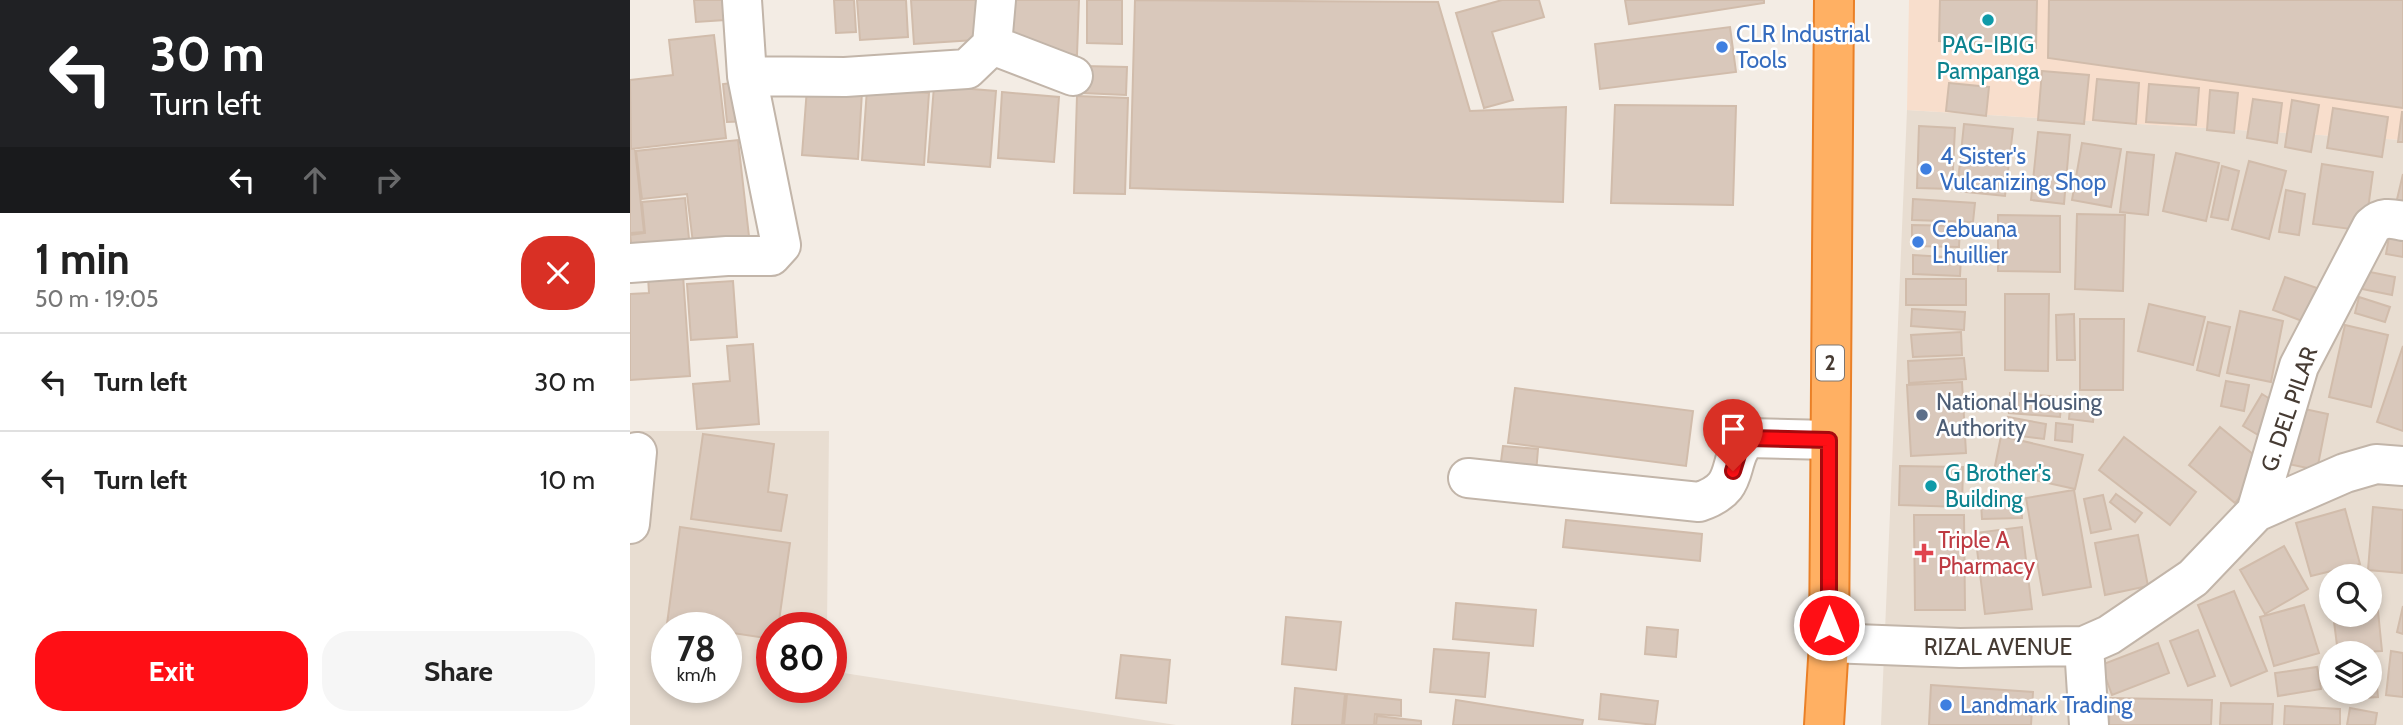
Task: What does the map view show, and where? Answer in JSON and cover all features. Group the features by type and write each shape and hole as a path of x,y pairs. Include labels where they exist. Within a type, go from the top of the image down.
{"highway":[{"name":"2","path":"1824,725 1829,643 1834,0"}],"street":[{"path":"630,263 727,256 771,256 781,245 747,76 742,0"},
{"path":"747,76 845,77 967,69 992,45 996,0"},
{"path":"992,45 1073,76"},
{"name":"G. DEL PILAR","path":"2256,512 2299,366 2372,226 2379,220 2389,218 2403,221"},
{"path":"1468,478 1699,502 1715,497 1724,489 1741,445 1748,438 1829,440"},
{"path":"630,524 637,452"},
{"name":"RIZAL AVENUE","path":"1829,643 1960,648 2084,646 2109,635 2193,578 2256,512 2345,473 2376,464 2403,466"},
{"path":"2084,646 2089,725"}],"shaded area":[{"path":"1909,0 2403,0 2403,140 1907,110"},
{"path":"1907,110 2403,140 2403,725 1881,725"},
{"path":"630,431 829,431 827,612 756,612 756,703 847,703 847,674 1176,725 630,725"}],"building":[{"path":"694,0 723,0 725,20 696,22"},
{"path":"834,0 854,0 856,32 836,33"},
{"path":"857,0 906,0 908,37 860,40"},
{"path":"911,0 988,0 990,39 914,44"},
{"path":"1012,0 1079,0 1077,55 1010,52"},
{"path":"1087,0 1122,0 1122,44 1087,43"},
{"path":"1135,0 1438,2 1470,111 1566,107 1563,202 1130,188"},
{"path":"1502,0 1539,0 1544,17 1492,32 1513,100 1484,108 1456,13"},
{"path":"1625,0 1764,0 1764,3 1629,24"},
{"name":"PAG-IBIG Pampanga","path":"1940,0 2037,0 2036,48 1939,41"},
{"path":"2049,0 2403,0 2403,108 2048,58"},
{"path":"1730,27 1736,72 1600,89 1595,44"},
{"path":"714,35 726,138 631,149 630,80 673,75 669,40"},
{"path":"1084,66 1127,67 1126,95 1082,93"},
{"path":"2042,71 2089,75 2084,124 2038,120"},
{"path":"2097,79 2139,83 2136,124 2093,120"},
{"path":"746,81 753,121 727,122 723,84"},
{"path":"1949,83 1989,87 1986,116 1946,111"},
{"path":"2149,84 2199,88 2196,125 2146,122"},
{"path":"934,86 996,91 990,167 928,162"},
{"path":"807,88 862,92 858,159 802,155"},
{"path":"867,89 929,93 924,165 862,160"},
{"path":"2210,90 2238,93 2234,133 2207,130"},
{"path":"1002,92 1059,97 1054,162 998,158"},
{"path":"1077,96 1128,98 1125,194 1074,193"},
{"path":"2253,99 2282,103 2277,143 2247,138"},
{"path":"2292,100 2319,105 2311,152 2285,147"},
{"path":"1615,105 1736,106 1733,205 1611,203"},
{"path":"2333,108 2388,117 2382,157 2327,148"},
{"path":"2402,112 2403,142 2398,142"},
{"path":"1964,124 2013,129 2005,196 1957,191"},
{"path":"1919,126 1955,128 1952,189 1917,188"},
{"path":"2038,132 2070,135 2064,204 2031,200"},
{"path":"738,140 750,245 694,251 687,194 642,199 636,151"},
{"path":"2082,143 2121,149 2111,207 2072,200"},
{"path":"630,149 635,149 644,232 630,233"},
{"path":"2127,152 2154,155 2148,215 2120,212"},
{"path":"2176,153 2219,163 2206,221 2163,211"},
{"path":"2249,161 2286,171 2269,239 2232,229"},
{"path":"2322,164 2373,172 2365,231 2313,224"},
{"path":"2222,166 2239,171 2228,220 2211,217"},
{"path":"2403,174 2403,214 2394,212"},
{"path":"2286,190 2305,194 2299,235 2279,232"},
{"path":"685,198 690,249 633,256 630,235 645,233 642,202"},
{"path":"1913,199 1975,203 1973,222 1912,220"},
{"path":"2077,214 2125,215 2123,291 2075,289"},
{"path":"1998,215 2060,216 2060,272 1998,271"},
{"path":"1912,225 1960,226 1959,247 1912,246"},
{"path":"2389,237 2403,240 2403,257 2386,254"},
{"path":"1913,255 1961,258 1960,276 1913,274"},
{"path":"2365,271 2395,277 2392,295 2362,289"},
{"path":"683,275 690,376 630,380 630,294 649,293 648,277"},
{"path":"2285,277 2323,290 2310,324 2273,310"},
{"path":"1906,279 1966,279 1966,305 1906,305"},
{"path":"733,281 737,337 691,340 687,284"},
{"path":"2005,294 2049,294 2048,371 2005,370"},
{"path":"2359,297 2390,307 2385,322 2355,313"},
{"path":"2149,304 2205,317 2193,365 2138,351"},
{"path":"1912,309 1965,312 1964,330 1911,326"},
{"path":"2240,311 2283,321 2271,382 2227,373"},
{"path":"2074,314 2075,360 2057,360 2056,315"},
{"path":"2080,319 2124,319 2123,390 2080,390"},
{"path":"2208,322 2230,327 2219,376 2197,370"},
{"path":"2345,325 2388,335 2371,407 2329,397"},
{"path":"1961,332 1962,355 1913,357 1911,335"},
{"path":"753,344 759,424 697,429 693,384 730,381 727,346"},
{"path":"2403,346 2403,431 2377,422"},
{"path":"1964,358 1966,379 1909,383 1908,361"},
{"path":"2226,381 2249,385 2244,411 2221,406"},
{"path":"1962,382 1966,453 1911,456 1907,385"},
{"path":"1515,388 1693,411 1686,466 1508,443"},
{"path":"2010,393 2062,397 2060,417 2009,413"},
{"path":"2262,394 2283,407 2265,439 2243,426"},
{"path":"2071,397 2095,400 2093,422 2069,419"},
{"path":"2295,407 2328,414 2317,470 2284,463"},
{"path":"2008,417 2046,424 2044,439 2005,434"},
{"path":"2056,423 2073,425 2072,442 2055,440"},
{"path":"2220,427 2266,465 2235,503 2189,465"},
{"path":"703,434 774,444 768,492 787,495 781,531 691,519"},
{"path":"2001,436 2083,455 2075,489 1994,471"},
{"path":"2124,437 2196,492 2170,525 2099,470"},
{"path":"1503,446 1538,449 1536,473 1500,469"},
{"name":"G Brother's Building","path":"1900,466 1963,467 1962,507 1899,505"},
{"path":"2074,490 2091,587 2043,595 2026,498"},
{"path":"2116,494 2142,513 2135,522 2110,502"},
{"path":"2103,495 2111,529 2091,533 2084,499"},
{"path":"2021,500 2022,518 1982,519 1981,503"},
{"path":"2373,507 2403,510 2402,573 2382,571 2382,564 2368,564"},
{"path":"2345,509 2360,564 2319,564 2319,574 2311,576 2296,523"},
{"path":"1914,515 1964,515 1965,610 1915,610"},
{"path":"1566,520 1702,534 1700,561 1563,547"},
{"path":"680,527 790,543 780,612 756,612 756,637 742,634 742,612 669,612"},
{"path":"2022,527 2032,609 1985,614 1975,533"},
{"path":"2138,535 2148,586 2105,595 2095,543"},
{"path":"2284,546 2308,589 2265,614 2240,570"},
{"path":"2234,591 2267,671 2231,686 2198,605"},
{"path":"1456,603 1536,610 1533,646 1453,639"},
{"path":"2304,605 2319,653 2274,666 2260,617"},
{"path":"2403,606 2403,634 2397,632"},
{"path":"1286,617 1341,622 1336,670 1282,664"},
{"path":"1647,627 1678,630 1676,657 1645,654"},
{"path":"2335,627 2380,627 2381,641 2336,641"},
{"path":"2198,630 2215,676 2188,686 2170,641"},
{"path":"2158,643 2169,673 2112,695 2101,665"},
{"path":"1434,649 1489,653 1485,697 1430,692"},
{"path":"2391,651 2403,653 2403,697 2386,695"},
{"path":"1121,655 1170,660 1166,703 1116,698"},
{"path":"2317,667 2319,689 2278,696 2275,673"},
{"path":"1931,685 2033,692 2031,725 1929,725"},
{"path":"1295,688 1345,694 1342,725 1292,725"},
{"path":"1347,694 1401,700 1401,716 1375,714 1374,725 1344,725"},
{"path":"1601,694 1658,701 1655,725 1599,719"},
{"path":"2110,698 2212,700 2211,725 2109,725"},
{"path":"1456,700 1583,720 1582,725 1453,725"},
{"path":"2221,703 2273,704 2272,725 2220,725"},
{"path":"2285,706 2340,709 2340,725 2284,725"},
{"path":"2350,708 2377,713 2375,725 2347,725"},
{"path":"1377,716 1421,721 1421,725 1376,725"}],"place":[{"name":"PAG-IBIG Pampanga","path":"1988,20"},
{"name":"CLR Industrial Tools","path":"1722,47"},
{"name":"4 Sister's Vulcanizing Shop","path":"1926,169"},
{"name":"Cebuana Lhuillier","path":"1918,242"},
{"name":"National Housing Authority","path":"1922,415"},
{"name":"G Brother's Building","path":"1931,486"},
{"name":"Triple A Pharmacy","path":"1924,553"},
{"name":"Landmark Trading","path":"1946,705"}],"route":[{"path":"1733,471 1741,445 1748,438 1829,440 1829,625"}]}
